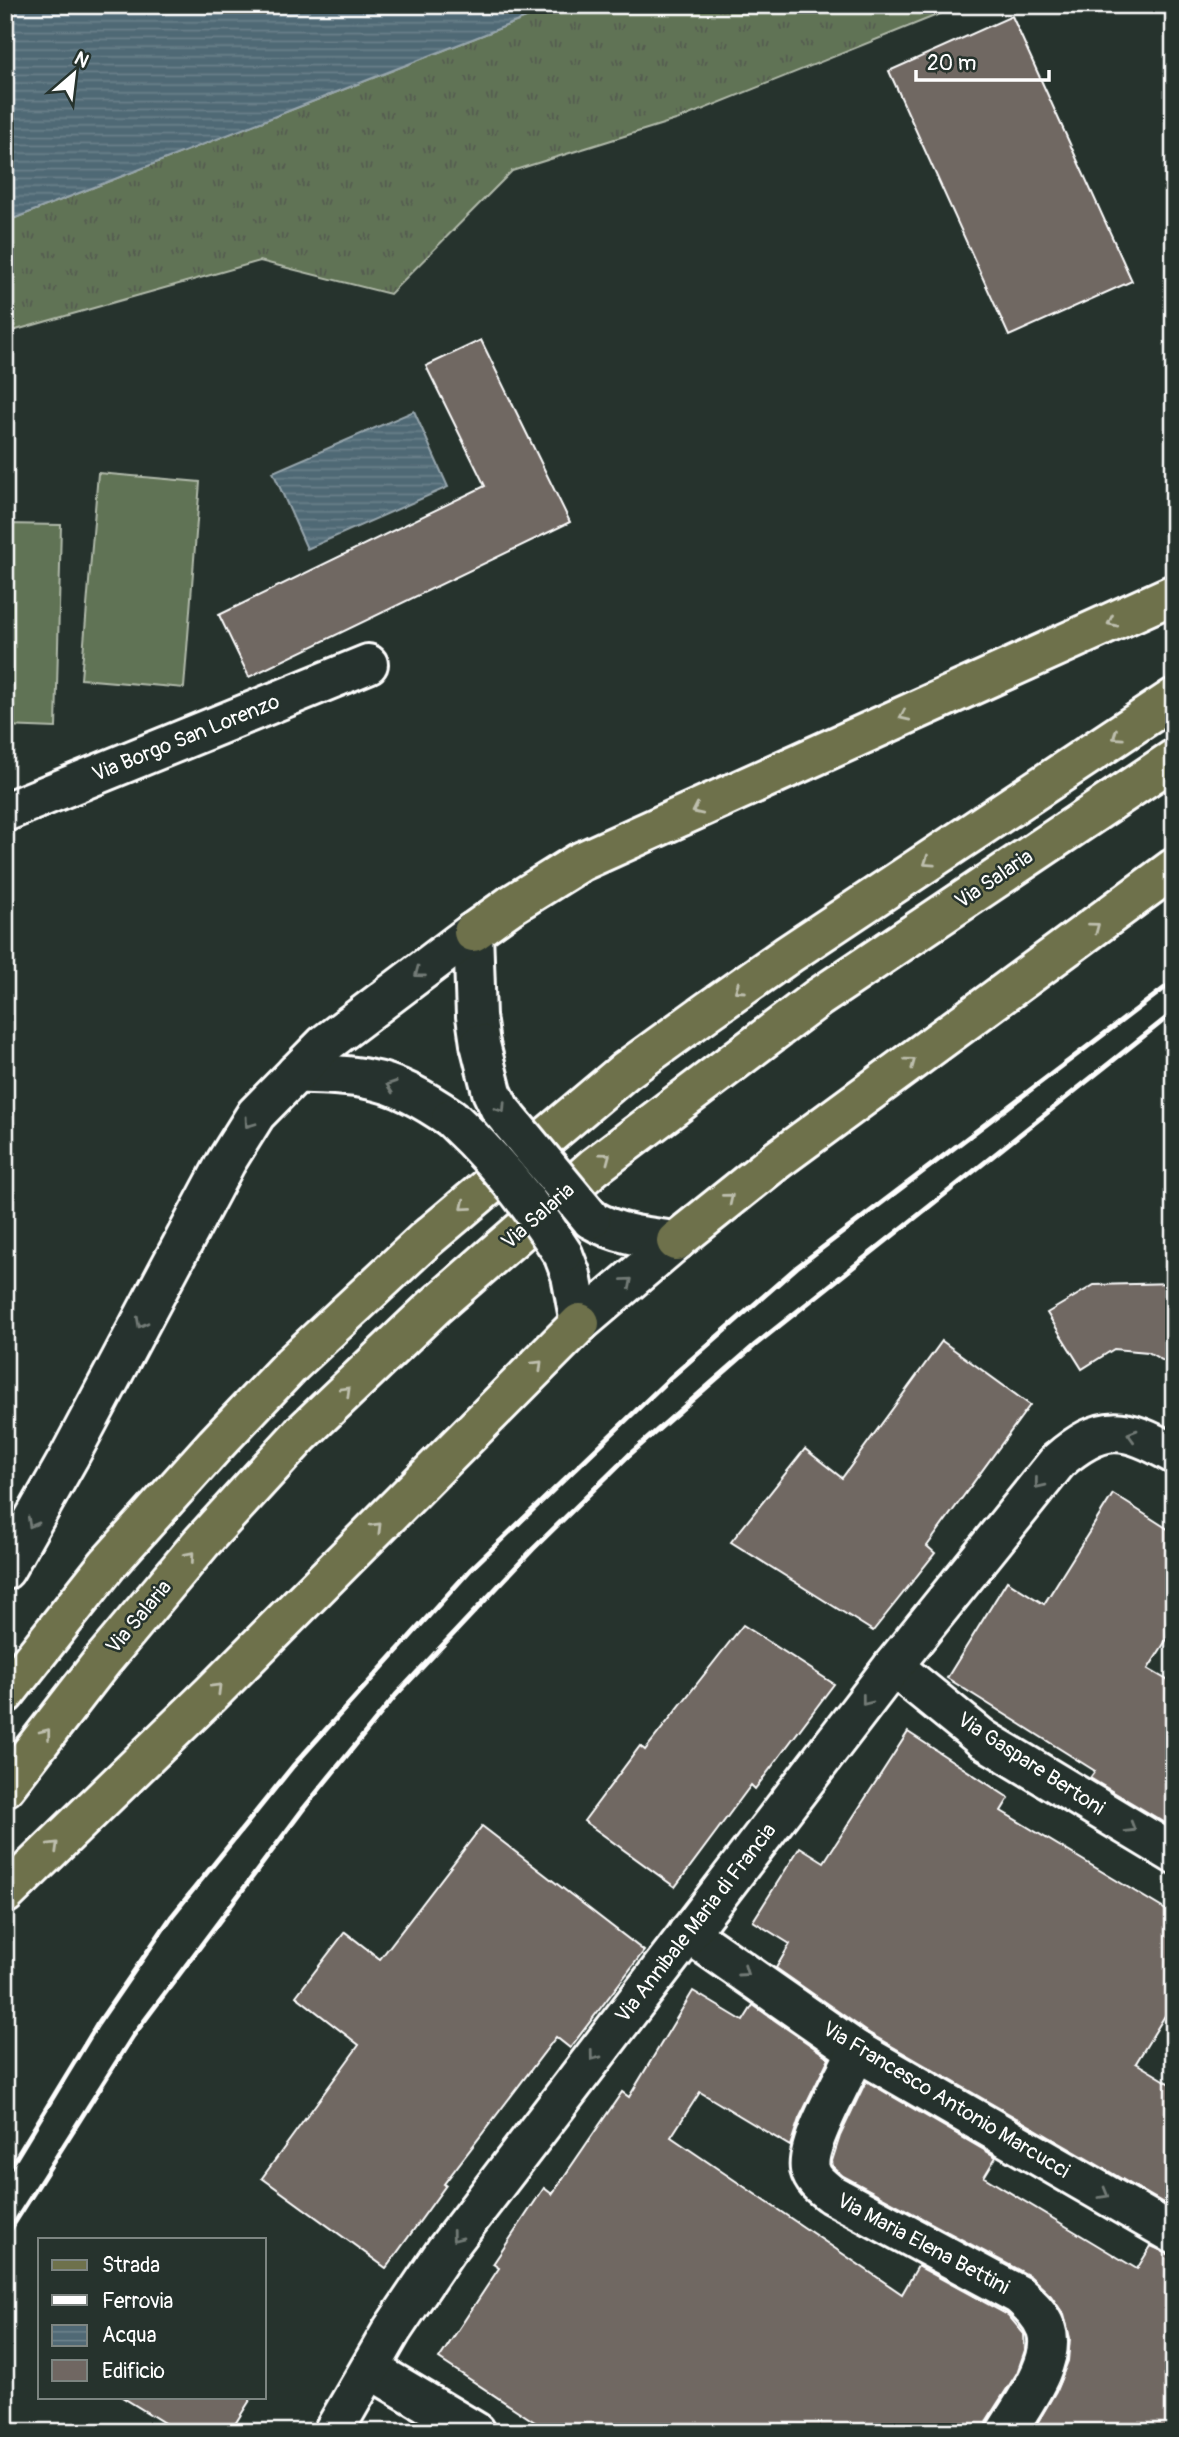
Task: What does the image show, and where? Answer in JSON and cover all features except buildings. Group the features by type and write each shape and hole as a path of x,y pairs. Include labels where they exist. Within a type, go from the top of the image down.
{"main road":[{"path":"473,932 580,862 1174,594"},
{"path":"5,1694 107,1565 215,1444 299,1356 425,1240 625,1071 789,954 1174,698"},
{"name":"Via Salaria","path":"5,1787 111,1649 201,1543 301,1434 444,1298 594,1167 818,998 1174,759"},
{"path":"676,1241 777,1160 1174,868"},
{"path":"5,1894 211,1694 580,1323"}],"street":[{"name":"Via Borgo San Lorenzo","path":"5,812 368,664"},
{"path":"473,932 476,1016 480,1044 492,1093 500,1109 591,1219 609,1229 627,1234 676,1241"},
{"path":"5,1570 69,1457 242,1132 256,1114 325,1044 473,932"},
{"path":"296,1073 367,1079 426,1101 451,1118 482,1149 541,1219 563,1254 571,1275 580,1323 676,1241"},
{"name":"Via Annibale Maria di Francia","path":"333,2432 417,2291 446,2250 893,1666 1058,1461 1088,1438 1105,1433 1122,1432 1139,1436 1174,1454"},
{"name":"Via Gaspare Bertoni","path":"893,1666 983,1738 1174,1854"},
{"name":"Via Francesco Antonio Marcucci","path":"688,1933 857,2051 1174,2234"},
{"name":"Via Maria Elena Bettini","path":"857,2051 816,2136 810,2152 810,2170 818,2184 831,2194 1019,2295 1037,2312 1046,2330 1049,2349 1043,2369 1006,2432"},
{"path":"370,2369 476,2432"}],"green space":[{"path":"559,5 962,5 679,119 512,171 390,294 260,261 16,330 5,336 5,222"},
{"path":"98,473 200,482 184,688 81,679"},
{"path":"5,524 61,525 56,728 5,726"}],"water":[{"path":"5,5 559,5 5,222"},
{"path":"414,411 448,487 307,549 273,472"}],"railway":[{"path":"5,2176 97,2025 172,1916 293,1766 471,1569 669,1379 797,1267 1174,981"},
{"path":"5,2238 133,2036 304,1808 396,1695 533,1549 629,1455 755,1345 1174,1012"}]}
